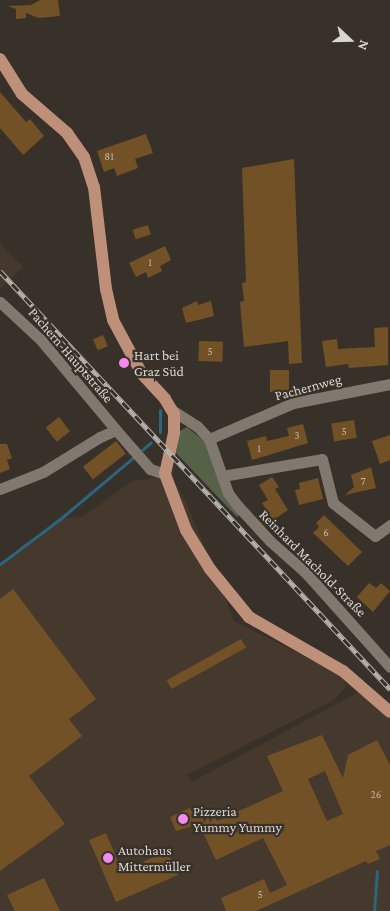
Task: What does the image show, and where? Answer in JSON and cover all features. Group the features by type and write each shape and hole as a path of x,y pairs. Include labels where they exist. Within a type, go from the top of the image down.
{"main road":[{"path":"0,59 22,94 78,145 90,170 100,225 106,289 117,330 142,374 172,410 174,433 164,474 186,530 234,602 265,629 349,675 390,712"}],"street":[{"name":"Pachern-Hauptstraße","path":"0,302 40,339 150,469 164,474"},
{"name":"Pachernweg","path":"209,439 293,404 390,384"},
{"name":"Reinhard Machold-Straße","path":"172,410 197,426 209,439 228,493 248,517 306,573 390,667"},
{"path":"0,489 43,472 100,436 116,430"},
{"path":"222,476 322,459 333,503 376,536 390,525"}],"shaded area":[{"path":"0,243 23,267 0,289"},
{"path":"170,476 188,506 234,621 341,675 346,687 334,700 187,775 192,782 366,688 390,713 390,911 0,911 0,564 60,519 84,516 132,481"}],"green space":[{"path":"187,427 205,442 239,515 237,517 176,453 180,431"}],"building":[{"path":"40,0 58,0 60,16 39,18 26,13 26,18 16,19 16,9 8,6 31,5"},
{"path":"0,92 26,122 30,119 44,136 23,155 0,128"},
{"path":"146,134 153,153 135,159 138,168 117,176 114,168 104,172 97,151"},
{"path":"294,159 302,363 289,364 288,341 244,347 240,302 244,301 242,283 246,282 242,168"},
{"path":"148,225 151,235 136,239 133,230"},
{"path":"165,246 171,260 160,266 162,271 148,278 146,272 136,277 129,263"},
{"path":"197,301 198,305 211,301 214,316 186,323 182,308"},
{"path":"388,327 388,365 349,368 348,364 326,367 322,341 337,339 338,349 375,347 374,328"},
{"path":"103,335 108,346 98,350 93,339"},
{"path":"199,341 223,342 222,362 198,361"},
{"path":"270,370 289,370 289,392 270,392"},
{"path":"59,417 70,431 57,442 46,427"},
{"path":"354,420 357,438 334,441 331,424"},
{"path":"303,424 308,443 252,460 247,441 266,436 267,441 289,436 287,428"},
{"path":"390,435 390,460 380,464 372,441"},
{"path":"116,441 126,454 93,479 83,467"},
{"path":"0,444 7,444 12,458 7,460 10,469 0,473"},
{"path":"371,467 376,488 345,495 354,487 351,475"},
{"path":"272,477 279,487 275,489 288,510 273,520 262,503 268,500 259,485"},
{"path":"318,478 323,499 299,505 295,490 300,489 299,483"},
{"path":"324,515 362,552 348,566 313,533 319,527 316,523"},
{"path":"369,583 376,588 381,583 390,591 373,612 357,597"},
{"path":"13,589 96,699 69,719 82,736 29,776 65,824 0,871 0,599"},
{"path":"241,639 246,648 172,689 167,680"},
{"path":"322,735 343,778 348,755 377,740 390,765 390,845 376,851 380,859 368,864 366,861 256,911 226,911 221,898 264,879 270,893 287,885 263,838 216,860 199,824 176,831 170,817 190,808 194,816 211,808 217,821 283,791 267,756","holes":["325,771 343,814 327,821 308,779"]},
{"path":"106,833 122,871 167,851 178,875 116,902 89,840"},
{"path":"44,878 60,911 15,911 7,895"}],"waterway":[{"path":"160,410 160,432"},
{"path":"141,451 151,442"},
{"path":"0,564 60,519 134,457"},
{"path":"374,911 377,871"}],"railway":[{"path":"0,271 390,689"}],"place":[{"name":"Hart bei Graz Süd","path":"124,363"},
{"name":"Pizzeria Yummy Yummy","path":"183,819"},
{"name":"Autohaus Mittermüller","path":"108,858"}]}
